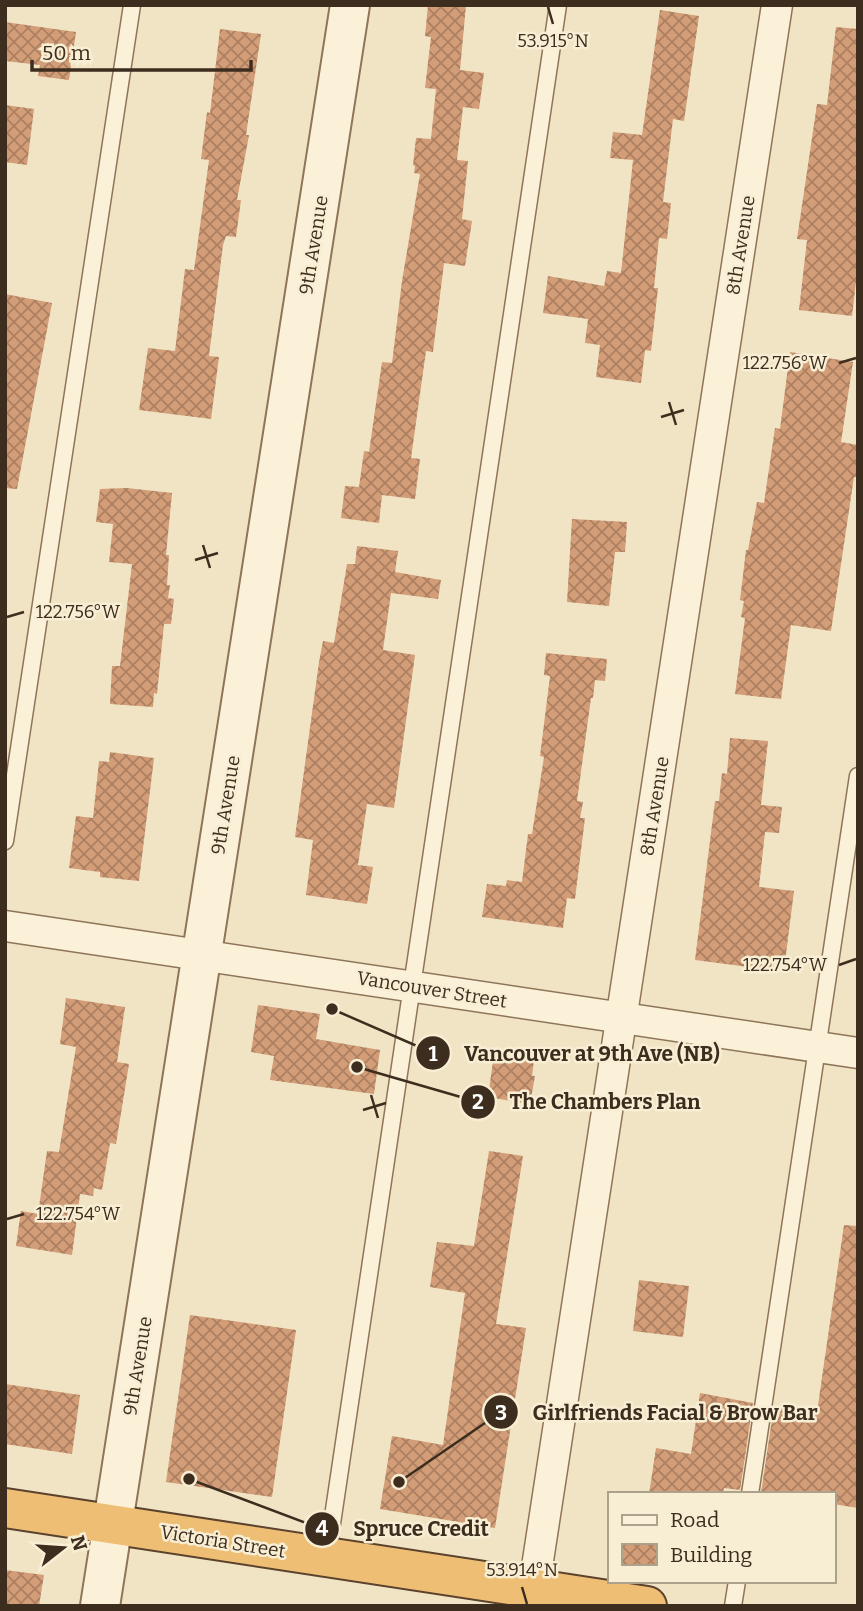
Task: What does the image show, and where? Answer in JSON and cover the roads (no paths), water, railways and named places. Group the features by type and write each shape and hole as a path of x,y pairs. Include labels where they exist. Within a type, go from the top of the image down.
{"highway":[{"name":"Victoria Street","path":"5,1508 327,1557 532,1597 648,1606"}],"street":[{"name":"9th Avenue","path":"100,1606 350,5"},
{"name":"8th Avenue","path":"532,1597 777,5"},
{"name":"Vancouver Street","path":"5,926 858,1053"}],"lane":[{"path":"5,841 132,5"},
{"path":"327,1557 558,5"},
{"path":"750,1492 858,776"},
{"path":"733,1606 737,1583"}],"place":[{"name":"Vancouver at 9th Ave (NB)","path":"332,1009"},
{"name":"The Chambers Plan","path":"357,1067"},
{"name":"Spruce Credit","path":"189,1479"},
{"name":"Girlfriends Facial & Brow Bar","path":"399,1482"}]}
